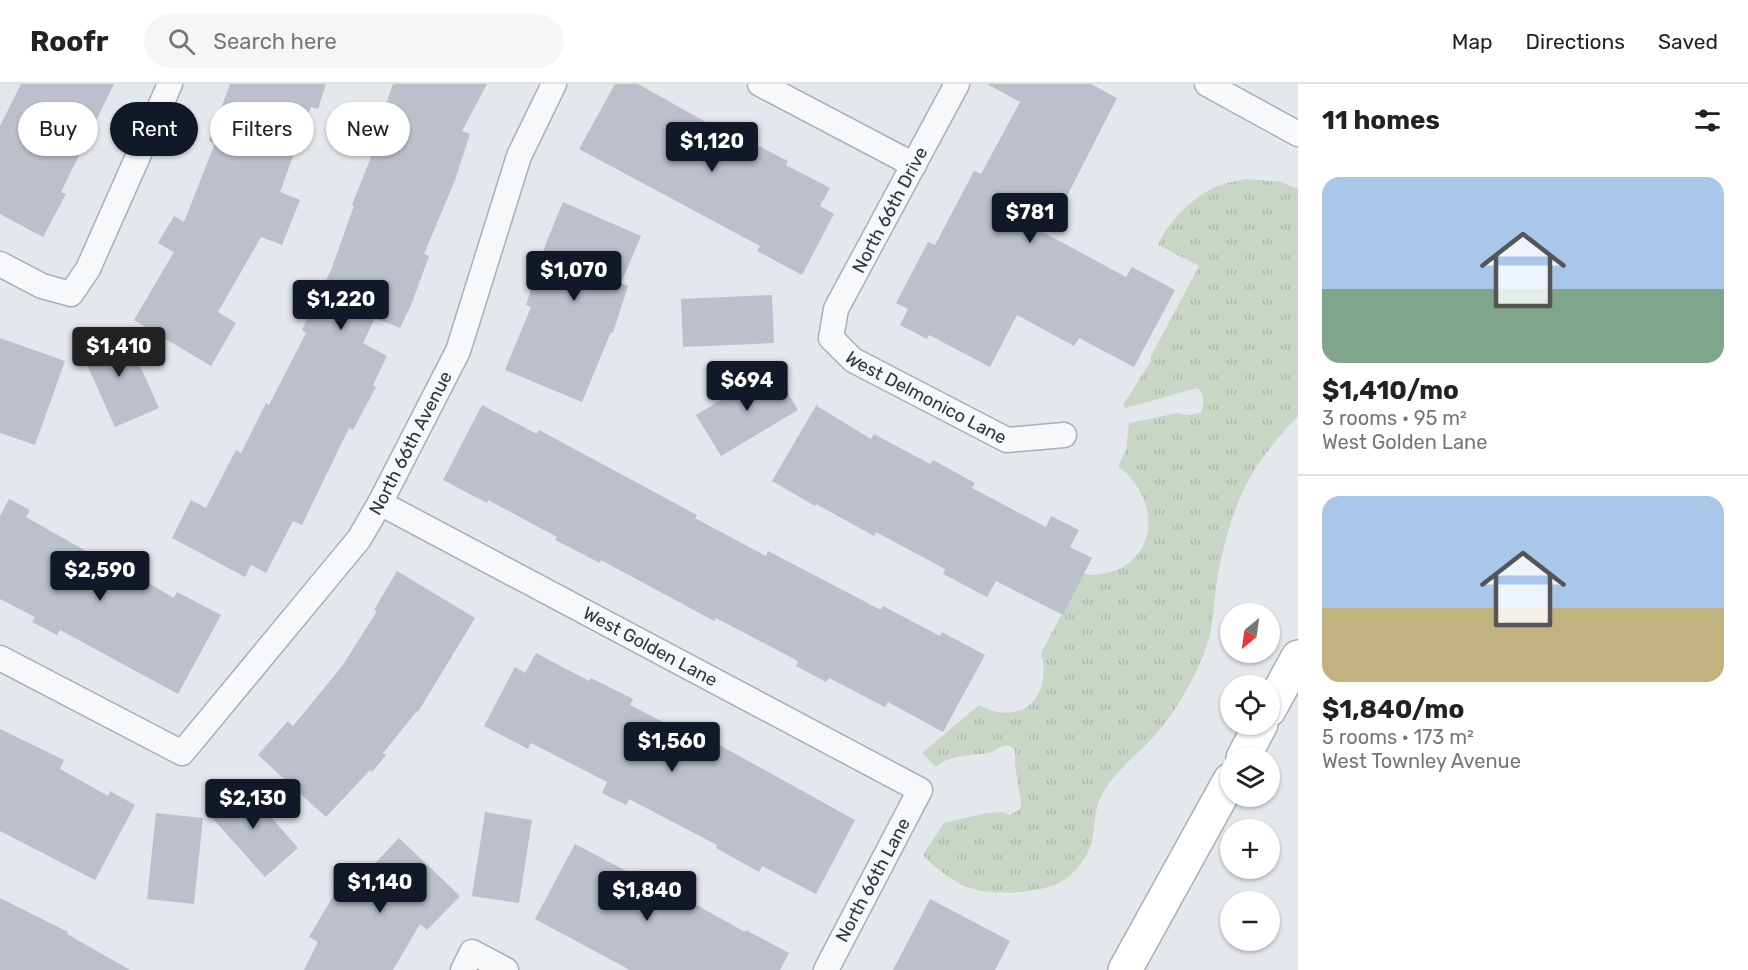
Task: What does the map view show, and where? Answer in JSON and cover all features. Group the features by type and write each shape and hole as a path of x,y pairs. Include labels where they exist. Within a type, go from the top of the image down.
{"main road":[{"path":"1280,690 1298,657"},
{"path":"1125,970 1220,798"}],"street":[{"path":"0,264 42,286 71,294 88,268 170,84"},
{"name":"North 66th Avenue","path":"0,658 182,753 359,539 380,503 458,351 519,156 554,84"},
{"path":"760,84 914,165"},
{"name":"North 66th Drive","path":"831,338 836,309 957,84"},
{"path":"1206,84 1298,134"},
{"name":"West Delmonico Lane","path":"831,338 853,360 1007,440 1064,435"},
{"name":"West Golden Lane","path":"380,503 920,790"},
{"name":"North 66th Lane","path":"826,970 920,790"},
{"path":"468,961 506,970"}],"green space":[{"path":"1245,179 1281,182 1298,189 1298,416 1259,464 1248,481 1238,504 1222,556 1207,647 1193,677 1163,725 1104,791 1097,806 1090,848 1084,859 1065,880 1040,889 1001,893 967,887 943,873 923,855 944,823 987,813 1002,812 1010,815 1020,809 1015,750 1010,746 1003,746 988,753 954,758 936,767 922,753 979,705 1008,713 1030,704 1038,695 1042,683 1044,669 1041,653 1083,574 1101,574 1119,569 1133,559 1142,547 1147,533 1148,519 1145,504 1130,477 1118,466 1126,450 1129,423 1178,413 1186,415 1200,413 1203,403 1202,393 1197,388 1126,408 1123,405 1151,361 1151,356 1199,266 1158,245 1174,220 1197,198 1217,186"}],"building":[{"path":"21,84 114,84 98,117 98,102 18,102 18,156 79,156 61,192 66,194 43,237 0,214 0,126"},
{"path":"230,84 326,84 318,109 314,108 314,102 223,102"},
{"path":"393,84 487,84 462,131 470,134 455,180 424,254 429,256 412,303 400,328 375,318 363,343 387,356 373,385 376,387 353,430 349,428 302,525 293,521 266,573 251,565 245,577 172,538 191,500 206,508 236,450 241,453 266,403 269,405 306,333 302,330 331,270 354,206 352,205 371,156 410,156 410,102 387,102"},
{"path":"615,84 638,84 745,144 747,140 788,161 786,165 830,188 820,206 834,214 802,275 757,251 760,246 579,149"},
{"path":"987,84 1091,84 1117,98 1067,196 1061,193 1041,231 1126,277 1132,267 1175,290 1134,367 1079,338 1074,346 1017,315 990,367 929,335 927,339 900,325 908,309 896,303 928,242 935,245 974,171 981,174 1020,102"},
{"path":"210,156 293,156 280,192 300,200 282,245 261,237 218,312 236,323 211,366 134,320 174,252 158,243 174,216 184,222"},
{"path":"563,202 641,236 621,283 628,286 613,333 611,332 582,402 505,370 531,307 526,305 546,243"},
{"path":"772,295 774,343 683,347 681,299"},
{"path":"124,330 159,408 115,427 80,349"},
{"path":"0,338 65,361 35,445 0,433"},
{"path":"773,369 798,410 721,456 696,415"},
{"path":"817,404 871,439 874,434 930,464 933,460 975,483 972,488 1046,527 1051,516 1079,530 1070,547 1092,558 1063,615 996,581 987,597 943,574 945,569 876,532 874,536 816,504 815,506 772,481"},
{"path":"482,405 537,434 539,430 697,515 695,518 766,556 768,551 881,610 883,606 940,636 942,632 985,655 943,732 888,702 885,707 829,678 826,682 796,666 798,661 716,618 714,621 601,560 600,563 555,540 557,537 488,500 487,503 443,480"},
{"path":"9,499 30,510 26,517 114,567 116,564 174,598 177,592 221,615 178,694 60,630 57,635 32,622 35,617 0,599 0,516"},
{"path":"397,571 475,618 418,712 383,753 386,755 326,817 258,755 288,721 293,726 343,665 377,611 374,610"},
{"path":"536,653 589,681 591,678 633,699 630,705 700,741 703,736 855,820 816,894 762,866 759,872 716,848 717,845 629,799 626,805 602,793 607,782 531,743 528,749 484,726 515,667 525,673"},
{"path":"0,729 64,760 60,769 108,796 110,791 135,805 95,880 0,831"},
{"path":"242,784 298,848 265,877 208,813"},
{"path":"485,812 532,820 519,903 472,896"},
{"path":"156,813 203,818 194,904 147,899"},
{"path":"399,838 460,896 427,930 420,924 393,970 304,970 318,942 309,937 335,893 342,898"},
{"path":"575,844 632,874 634,870 745,932 746,930 789,953 780,970 630,970 535,919"},
{"path":"0,898 68,932 67,934 130,970 0,970"},
{"path":"930,899 1010,941 995,970 893,970"}]}
